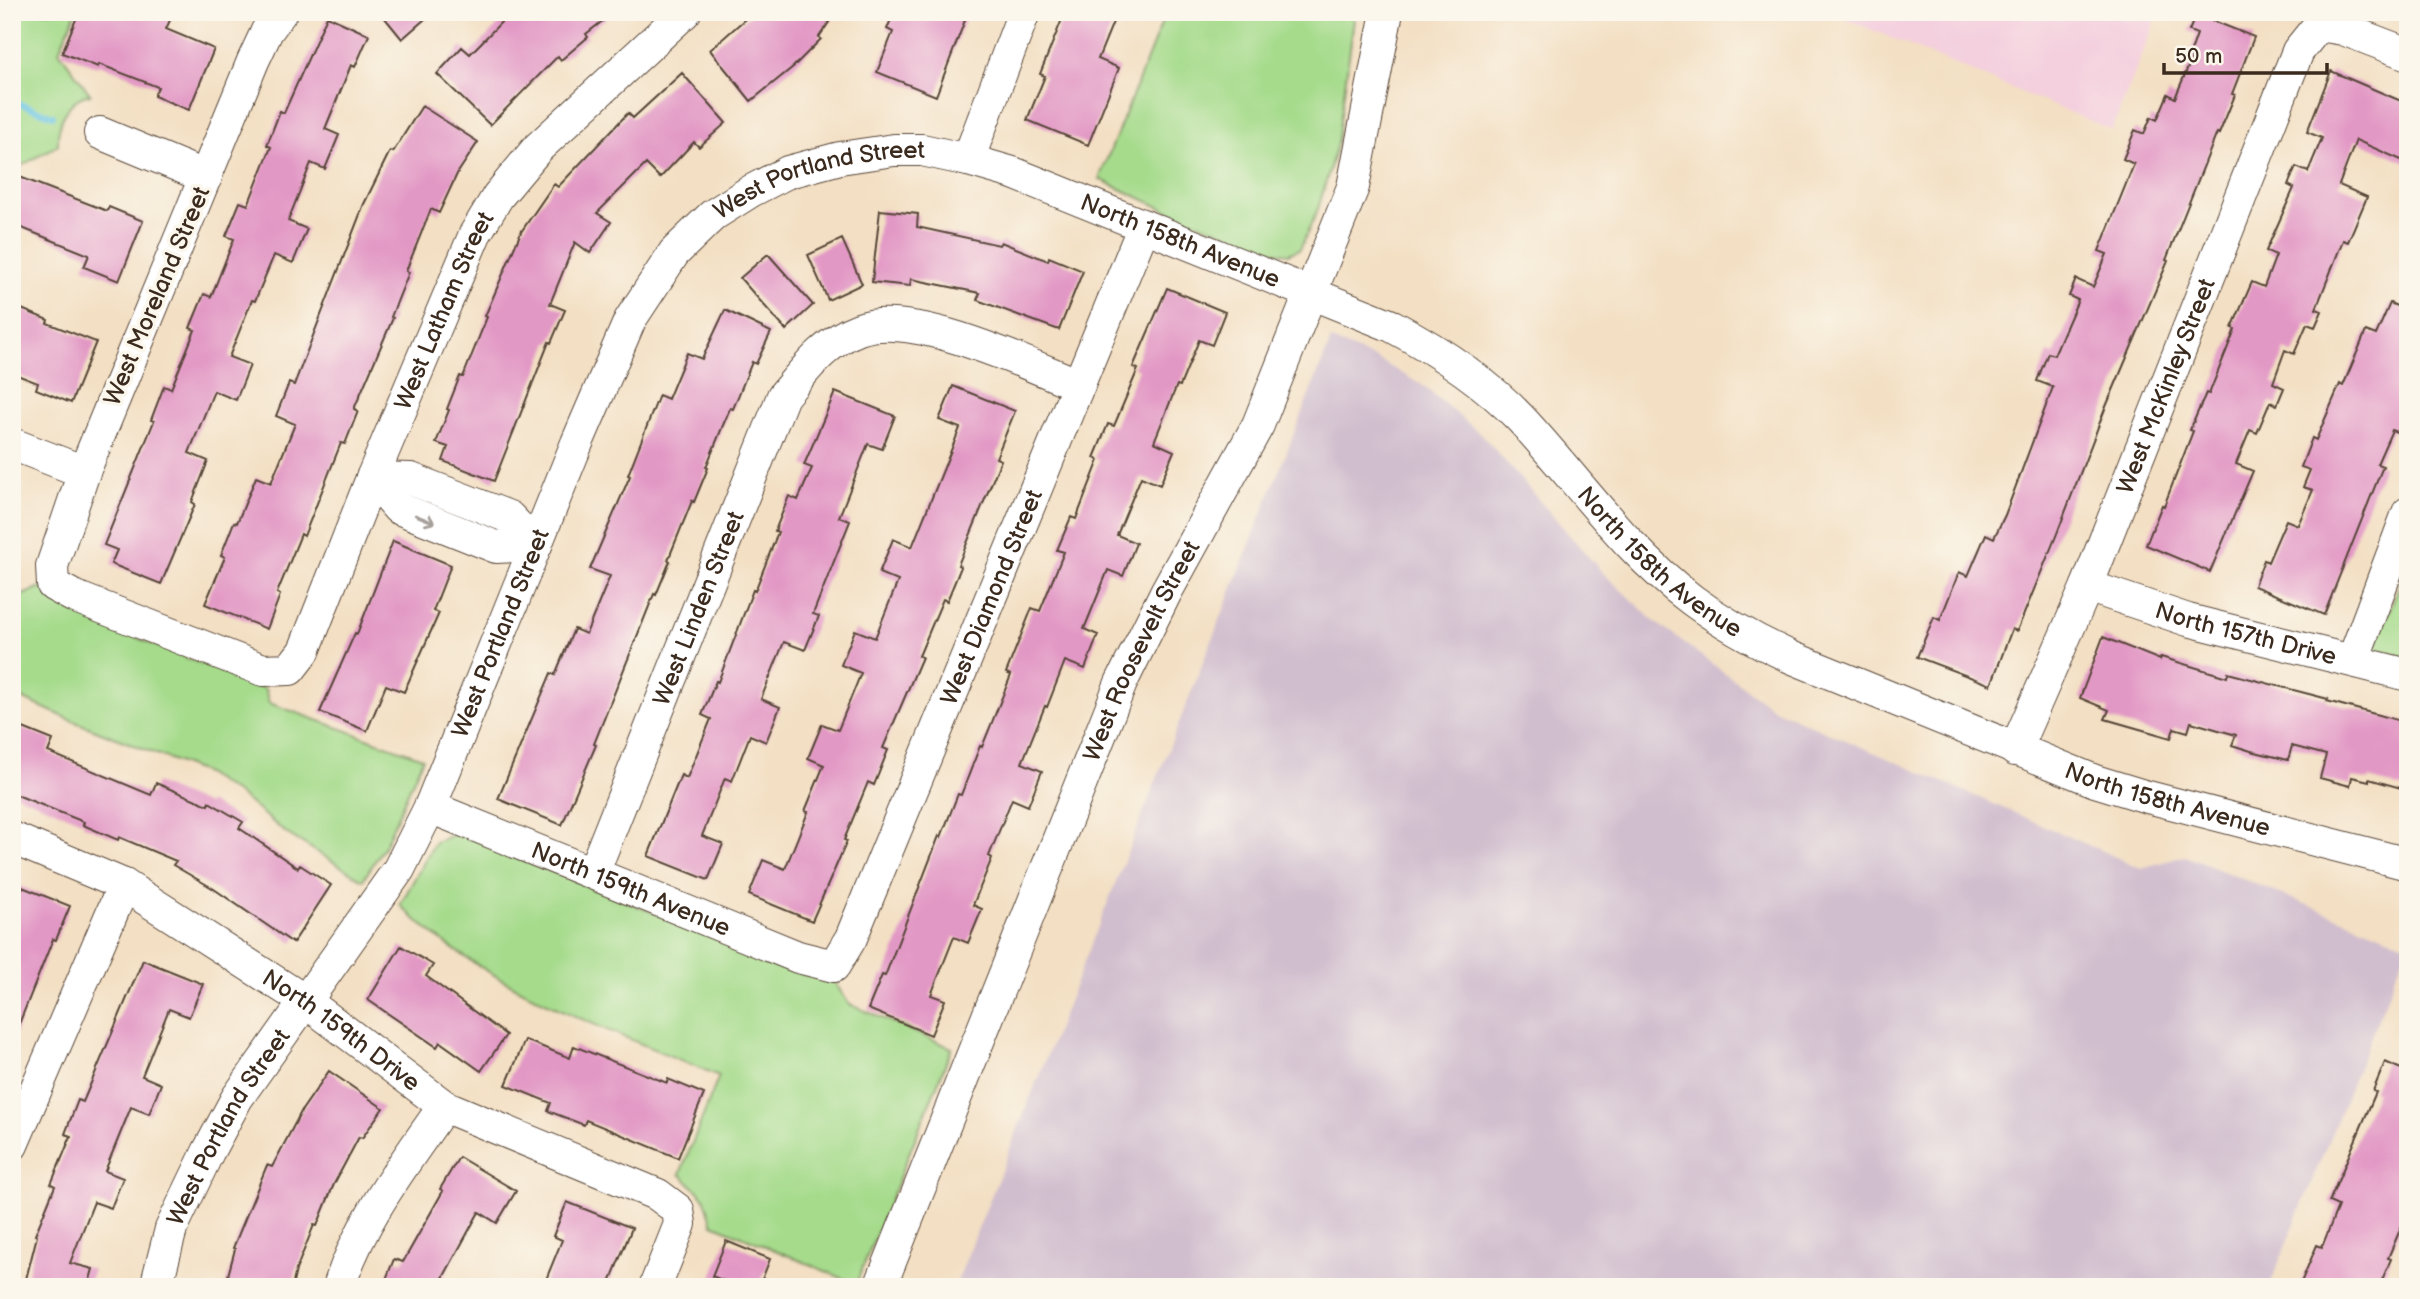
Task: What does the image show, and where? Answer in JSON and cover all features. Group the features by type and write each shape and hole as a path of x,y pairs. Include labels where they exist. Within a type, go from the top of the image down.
{"street":[{"name":"West Moreland Street","path":"281,12 267,31 253,61 84,472 52,566 53,586 72,596 263,670 290,669"},
{"name":"West Latham Street","path":"290,669 304,651 372,478 475,234 498,196 538,148 685,12"},
{"path":"968,160 1024,12"},
{"name":"West Roosevelt Street","path":"880,1287 1121,683 1166,592 1258,425 1353,187 1387,12"},
{"name":"West McKinley Street","path":"2015,750 2087,586 2298,51 2319,25 2343,29 2408,54"},
{"path":"100,133 206,177"},
{"name":"West Portland Street","path":"156,1287 171,1229 237,1098 399,869 430,807 577,443 631,320 674,253 713,215 788,172 840,158 908,150 922,150 968,160"},
{"name":"North 158th Avenue","path":"968,160 1013,173 1311,292 1392,326 1437,350 1475,377 1519,417 1637,551 1692,600 1763,644 1793,659 2095,781 2408,864"},
{"name":"West Diamond Street","path":"834,966 851,938 1144,226"},
{"name":"West Linden Street","path":"593,873 783,396 821,352 859,329 900,324 954,336 1079,385"},
{"path":"12,444 84,472"},
{"path":"372,478 411,479 509,517 536,545"},
{"path":"2353,660 2408,513"},
{"name":"North 157th Drive","path":"2087,586 2188,620 2408,675"},
{"name":"North 159th Avenue","path":"430,807 798,957 834,966"},
{"name":"North 159th Drive","path":"12,838 124,885 305,1001 444,1106 658,1195 678,1210 680,1224 655,1287"},
{"path":"12,1145 124,885"},
{"path":"339,1287 345,1268 375,1208 444,1106"}],"shaded area":[{"path":"1829,12 2159,12 2112,130"},
{"path":"1331,340 1377,359 1422,385 1482,435 1601,571 1655,622 1774,709 2141,868 2185,856 2408,945 2269,1287 955,1287"}],"green space":[{"path":"12,12 76,12 59,51 90,94 69,107 61,121 58,145 12,171"},
{"path":"1166,12 1355,12 1337,144 1318,209 1300,249 1288,254 1276,252 1177,215 1099,179"},
{"path":"2408,563 2408,658 2374,649"},
{"path":"41,587 93,618 265,689 269,703 423,758 384,847 363,880 286,833 241,796 200,771 12,694 12,600"},
{"path":"458,833 809,976 833,980 849,1004 952,1048 856,1284 713,1224 704,1197 680,1174 719,1076 593,1024 510,984 434,935 400,905 435,842"}],"building":[{"path":"79,12 156,12 171,18 166,29 214,49 189,110 154,96 158,87 62,53"},
{"path":"380,12 433,12 402,39"},
{"path":"511,12 614,12 586,34 588,37 561,60 558,56 490,125 437,74 462,47 470,54"},
{"path":"753,12 836,12 819,37 821,39 793,67 751,101 710,50"},
{"path":"894,12 945,12 965,20 936,96 877,72 893,32 887,29"},
{"path":"1065,12 1117,12 1098,59 1119,68 1088,145 1027,120 1045,76 1040,74"},
{"path":"2196,14 2254,37 2232,94 2235,95 2219,134 2217,133 2166,260 2168,261 2105,409 2017,631 2012,629 1991,685 1917,657 1934,617 1940,620 1959,572 1968,576 1986,534 1994,538 2005,515 2053,387 2037,381 2048,353 2054,355 2078,300 2069,296 2076,279 2093,287 2107,254 2099,251 2134,164 2123,159 2135,130 2144,134 2151,117 2157,120 2168,94 2175,98 2192,58 2189,57 2197,34 2189,31"},
{"path":"327,16 369,35 355,67 351,65 325,129 339,135 325,169 311,163 288,221 307,229 293,263 274,255 229,357 250,365 236,400 214,391 189,453 208,461 192,502 195,504 161,584 111,564 117,550 104,545 154,421 151,420 164,386 171,389 195,330 190,328 204,294 211,297 234,239 226,236 240,202 248,205 271,147 267,145 280,111 284,113"},
{"path":"2331,71 2408,104 2408,163 2356,140 2339,185 2367,197 2348,242 2343,240 2316,309 2322,311 2315,327 2307,324 2294,354 2285,350 2273,383 2284,388 2277,405 2270,402 2257,433 2250,430 2236,464 2253,471 2210,572 2146,545 2193,431 2190,430 2206,393 2209,394 2235,329 2232,328 2252,282 2264,287 2276,255 2266,251 2294,188 2288,185 2296,167 2308,172 2322,138 2307,132"},
{"path":"682,73 726,123 699,147 694,142 660,178 646,164 597,213 611,222 590,253 575,242 550,304 565,310 551,343 549,342 494,481 443,461 448,447 436,443 449,410 447,409 460,376 463,377 487,317 485,316 521,232 554,184 558,187 628,113 633,118"},
{"path":"422,106 478,142 457,174 439,213 431,209 406,271 409,272 391,317 393,318 354,409 358,411 345,444 341,443 304,536 301,534 277,593 280,595 267,629 205,604 225,557 221,555 234,522 237,523 256,477 271,483 295,424 276,416 289,383 294,385 364,204 390,151 393,152"},
{"path":"12,174 107,211 109,207 143,221 119,281 84,267 89,255 12,224"},
{"path":"880,210 918,214 917,227 999,245 1001,242 1048,261 1049,257 1083,271 1059,330 977,300 980,293 911,279 910,286 872,282"},
{"path":"842,239 862,284 828,300 808,255"},
{"path":"768,254 813,305 786,330 740,278"},
{"path":"1167,288 1225,312 1212,345 1199,340 1154,442 1174,451 1160,485 1141,477 1117,535 1136,543 1123,576 1108,570 1084,629 1098,635 1085,669 1065,661 1047,707 1045,706 1022,763 1042,771 1028,806 1012,799 973,905 982,909 968,943 954,937 931,995 945,1000 931,1035 868,1009 882,975 885,976 939,836 941,837 958,794 961,795 980,746 982,747 1011,675 1006,673 1032,608 1040,611 1064,552 1057,550 1071,517 1076,519 1099,460 1094,458 1108,424 1114,426 1138,369 1133,367"},
{"path":"2390,303 2408,311 2408,417 2401,434 2392,430 2377,464 2383,466 2324,615 2254,586 2264,560 2268,562 2286,520 2298,525 2313,490 2303,487 2310,470 2301,467 2312,438 2316,440 2366,331 2376,335"},
{"path":"12,305 48,320 47,323 96,342 71,403 36,389 38,383 12,373"},
{"path":"725,310 771,332 756,364 752,362 733,409 730,408 562,825 498,799 551,673 555,675 574,629 586,634 610,576 590,569 630,476 628,475 659,395 668,399 687,353 702,359"},
{"path":"953,386 1015,411 996,458 1001,460 958,565 961,567 947,601 943,599 919,656 922,657 883,748 888,750 874,785 868,782 844,840 847,841 812,921 749,895 763,860 785,869 808,812 805,811 824,765 808,758 822,724 838,730 861,673 841,665 855,630 875,638 898,581 879,573 893,539 912,547 960,428 939,420"},
{"path":"835,392 895,416 882,449 868,444 839,517 850,521 813,614 819,616 805,650 784,642 761,699 780,707 766,742 750,735 732,781 725,778 702,836 723,844 708,880 648,856 681,775 687,778 711,719 702,715 716,681 718,682 753,590 755,591 789,496 798,500 812,468 804,465"},
{"path":"393,541 451,565 433,611 439,613 404,692 386,685 367,731 320,712 355,633 357,634"},
{"path":"2103,637 2160,660 2161,657 2227,677 2228,673 2408,723 2408,790 2369,779 2352,777 2350,786 2320,778 2326,755 2292,746 2288,760 2251,751 2232,745 2236,735 2191,722 2188,732 2174,728 2171,738 2105,719 2109,710 2080,698"},
{"path":"18,726 53,740 48,752 151,795 156,783 208,805 209,802 243,822 239,828 298,868 300,865 331,885 293,943 214,889 173,865 176,861 119,837 118,840 83,825 84,822 12,793 12,739"},
{"path":"12,883 70,906 56,940 53,939 13,1039"},
{"path":"401,946 433,965 426,976 506,1035 481,1071 440,1042 437,1047 368,1000"},
{"path":"143,960 203,984 189,1017 169,1009 142,1076 161,1084 149,1114 131,1107 105,1171 123,1178 111,1208 94,1202 70,1263 93,1269 88,1287 24,1287 37,1236 35,1235 55,1186 51,1184 71,1136 65,1134 78,1100 83,1102"},
{"path":"525,1040 570,1058 574,1046 667,1083 668,1079 704,1094 678,1158 586,1120 584,1125 548,1111 551,1103 506,1085"},
{"path":"2385,1062 2408,1072 2408,1211 2388,1258 2391,1259 2379,1287 2299,1287 2317,1245 2322,1247 2338,1206 2329,1202 2376,1092 2373,1091"},
{"path":"329,1071 383,1108 362,1138 359,1137 334,1184 317,1226 314,1225 292,1287 225,1287 235,1249 233,1248 267,1165 272,1167 302,1110"},
{"path":"459,1157 516,1191 497,1223 479,1212 438,1287 383,1287 394,1259 403,1262"},
{"path":"567,1202 632,1228 608,1287 543,1287 562,1240 553,1236"},
{"path":"726,1241 770,1259 759,1287 739,1287 712,1276"}],"waterway":[{"path":"12,101 53,116"}]}
